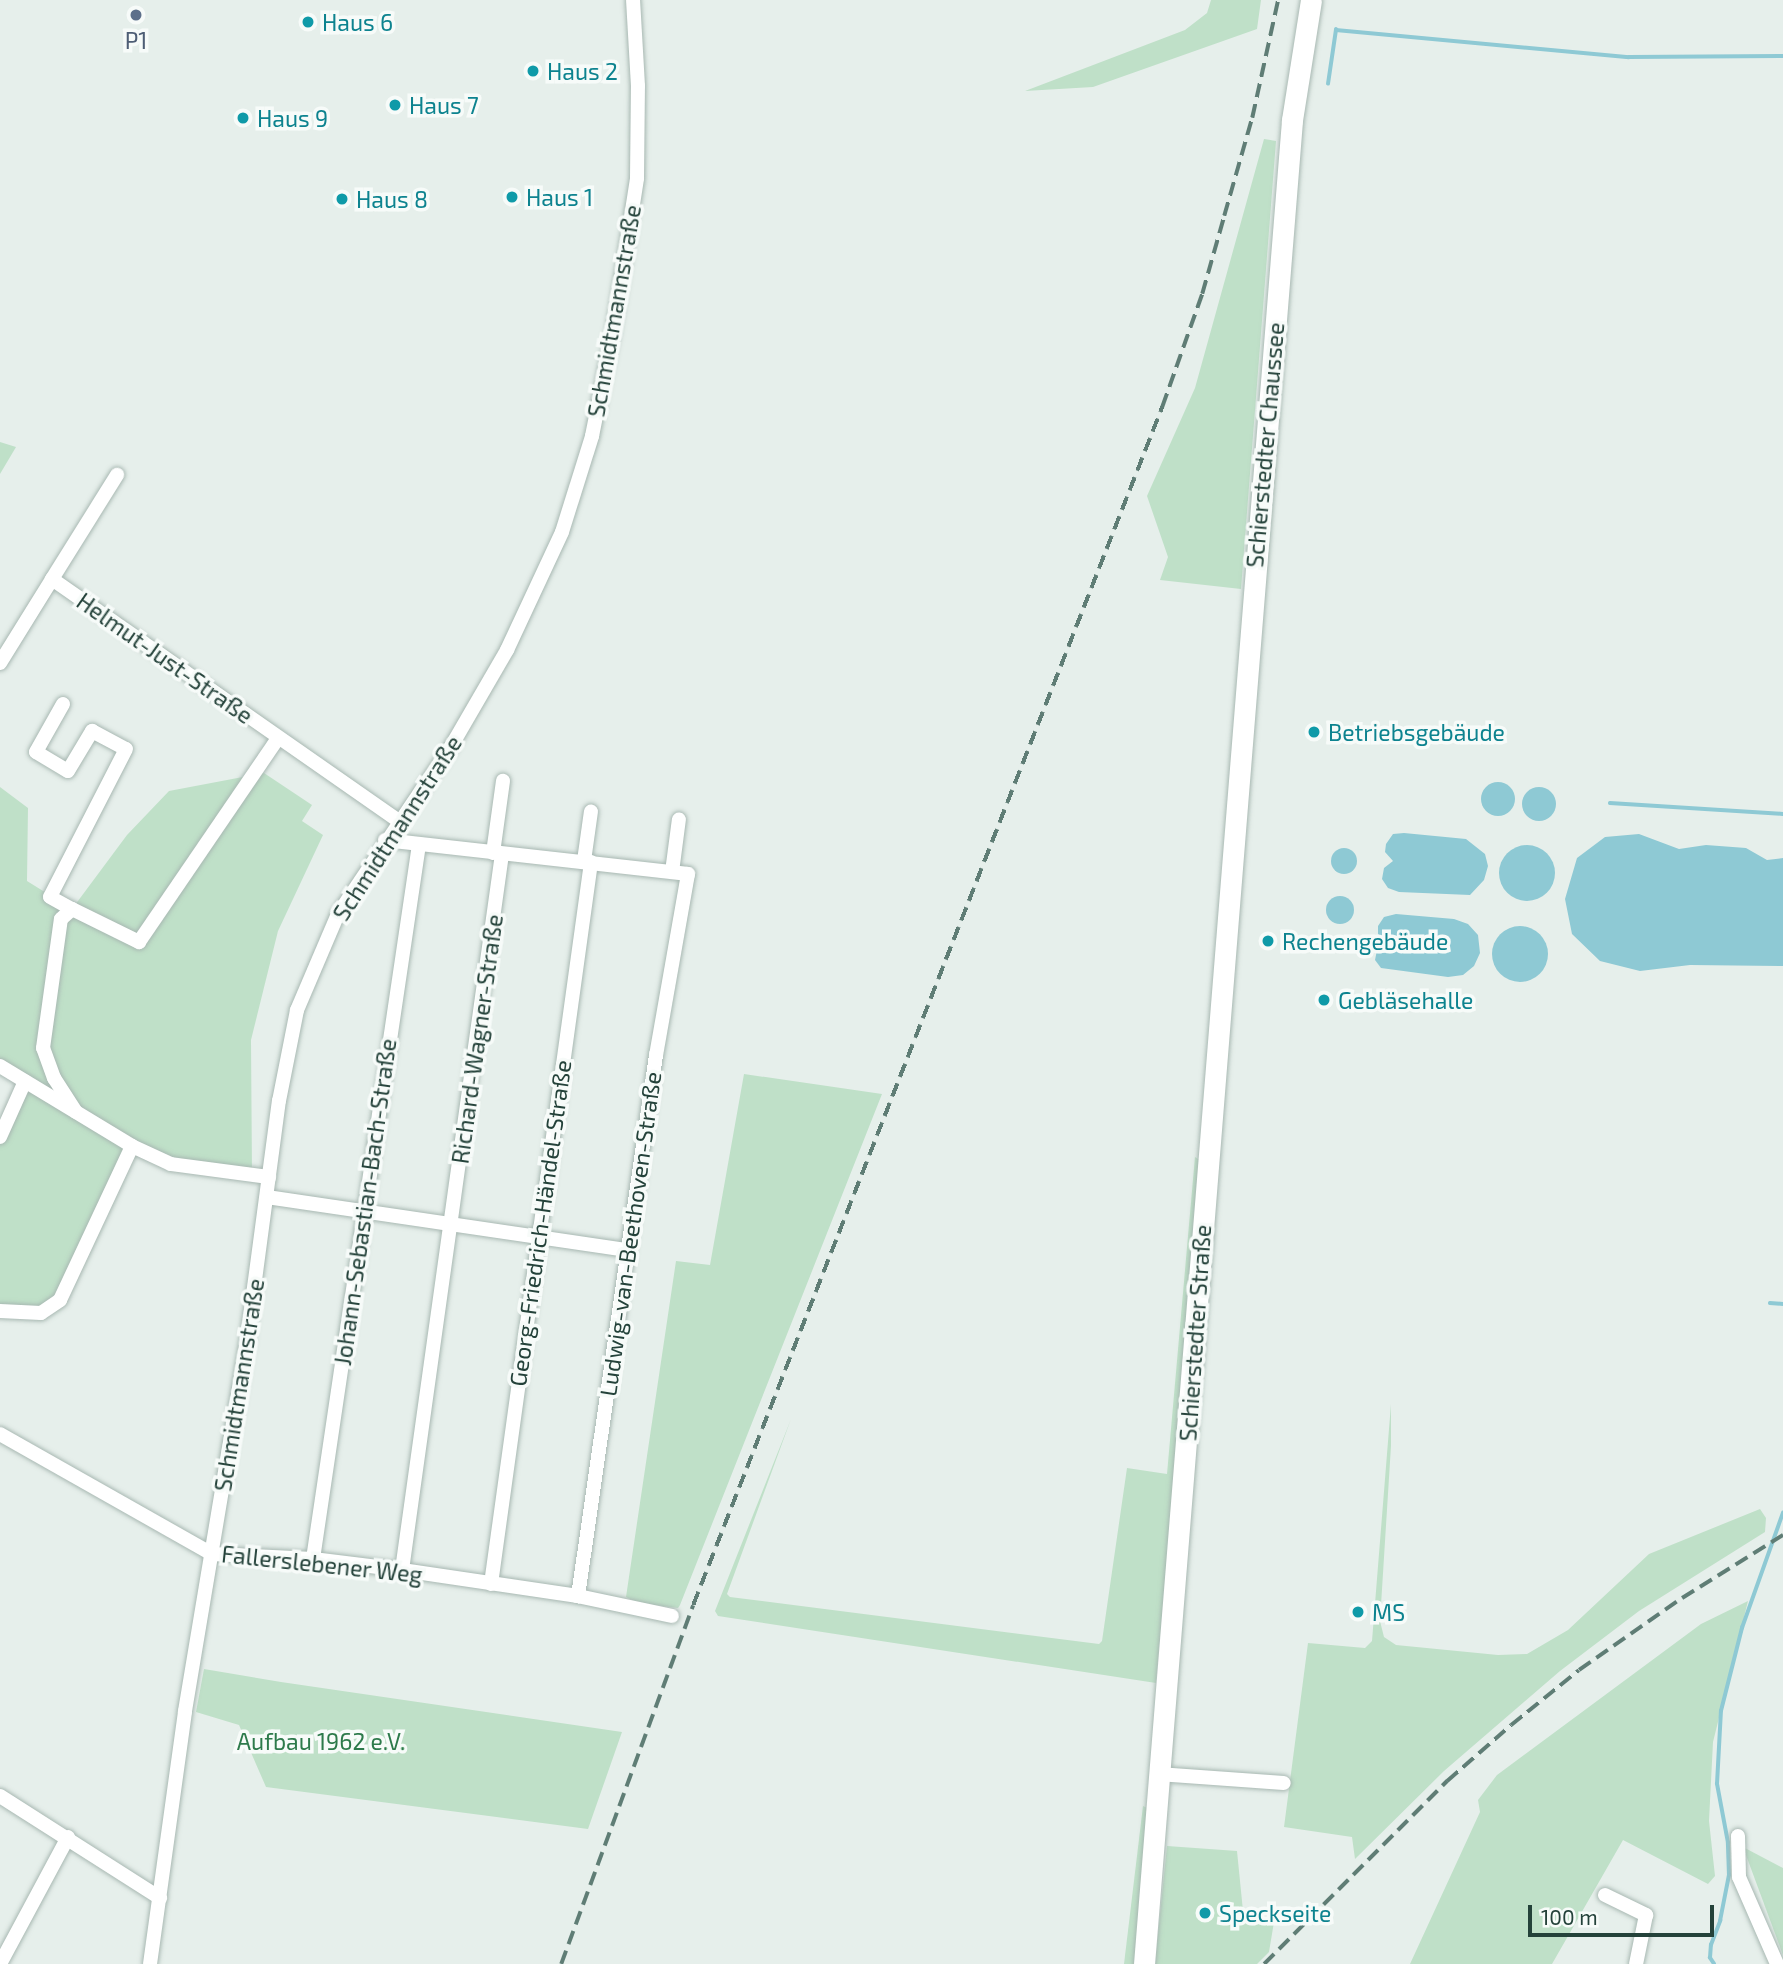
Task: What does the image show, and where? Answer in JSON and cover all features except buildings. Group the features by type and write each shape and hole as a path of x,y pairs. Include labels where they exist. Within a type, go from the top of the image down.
{"street":[{"name":"Schmidtmannstraße","path":"150,1964 247,1340 279,1101 297,1010 338,914 398,820 452,745 506,650 562,531 592,436 613,332 637,178 638,86 633,0"},
{"name":"Schierstedter Chaussee","path":"1229,891 1292,120 1311,0"},
{"name":"Helmut-Just-Straße","path":"0,663 117,475"},
{"name":"Helmut-Just-Straße","path":"52,579 398,820"},
{"path":"63,704 36,752 68,771 92,731 126,749 50,897 72,909 61,919 43,1048 54,1078 76,1112"},
{"name":"Helmut-Just-Straße","path":"72,909 139,943 278,737"},
{"name":"Richard-Wagner-Straße","path":"402,1570 452,1224 497,854 503,781"},
{"name":"Georg-Friedrich-Händel-Straße","path":"491,1584 588,862 591,811"},
{"path":"385,840 672,872 679,819"},
{"name":"Johann-Sebastian-Bach-Straße","path":"313,1559 419,845"},
{"name":"Ludwig-van-Beethoven-Straße","path":"578,1597 656,1055 688,874 672,872"},
{"name":"Schierstedter Straße","path":"1144,1964 1183,1499 1229,891"},
{"path":"0,1066 132,1146 171,1164 269,1177"},
{"path":"0,1137 25,1081"},
{"path":"0,1311 41,1313 60,1300 132,1146"},
{"path":"267,1197 627,1250"},
{"name":"Fallerslebener Weg","path":"0,1434 212,1553 313,1559 402,1570 578,1597 672,1616"},
{"path":"1158,1774 1284,1783"},
{"path":"0,1796 160,1898"},
{"path":"1738,1836 1739,1877 1777,1964"},
{"path":"0,1964 68,1837"},
{"path":"1605,1895 1646,1915 1636,1964"}],"green space":[{"path":"1211,0 1261,0 1257,29 1093,87 1025,91 1185,30 1207,13"},
{"path":"1264,139 1276,141 1241,589 1160,580 1168,557 1147,496 1195,388"},
{"path":"0,442 16,447 0,474"},
{"path":"264,773 312,805 302,821 323,835 278,931 251,1040 252,1175 171,1164 132,1146 60,1300 41,1313 0,1311 0,1137 25,1082 0,1066 0,787 28,808 27,881 72,909 127,835 169,791"},
{"path":"744,1074 882,1094 680,1605 678,1608 638,1603 626,1597 676,1261 710,1265"},
{"path":"1195,1157 1203,1162 1156,1683 718,1616 715,1611 791,1419 727,1594 730,1597 1099,1644 1102,1641 1127,1468 1167,1474"},
{"path":"1391,1404 1391,1446 1380,1621 1384,1637 1396,1645 1498,1655 1527,1654 1568,1630 1649,1554 1760,1509 1766,1518 1765,1532 1639,1611 1560,1671 1444,1771 1355,1859 1352,1837 1284,1827 1308,1643 1365,1648 1372,1641"},
{"path":"1748,1601 1713,1742 1709,1821 1715,1876 1708,1884 1623,1840 1552,1964 1410,1964 1480,1812 1478,1800 1497,1775 1701,1624"},
{"name":"Aufbau 1962 e.V.","path":"204,1669 622,1732 588,1829 266,1787 239,1725 196,1712"},
{"path":"1143,1806 1149,1809 1139,1964 1124,1964"},
{"path":"1167,1846 1237,1851 1244,1921 1274,1922 1269,1952 1257,1964 1155,1964"},
{"path":"1743,1847 1783,1868 1783,1955"}],"water":[{"path":"1498,782 1510,787 1515,799 1510,811 1498,816 1486,811 1481,799 1486,787"},
{"path":"1539,787 1551,792 1556,804 1551,816 1539,821 1527,816 1522,804 1527,792"},
{"path":"1393,834 1466,839 1485,854 1488,866 1484,880 1470,895 1399,892 1388,888 1382,879 1384,868 1393,861 1385,852 1386,844"},
{"path":"1639,834 1679,849 1706,845 1746,848 1767,860 1783,858 1783,966 1690,965 1640,971 1600,961 1572,934 1565,899 1577,858 1605,837"},
{"path":"1527,845 1538,847 1547,853 1553,862 1553,884 1547,893 1538,899 1527,901 1516,899 1507,893 1501,884 1499,873 1501,862 1507,853 1516,847"},
{"path":"1344,848 1353,852 1357,861 1353,870 1344,874 1335,870 1331,861 1335,852"},
{"path":"1340,896 1350,900 1354,910 1350,920 1340,924 1330,920 1326,910 1330,900"},
{"path":"1396,914 1454,919 1468,924 1478,935 1480,953 1474,966 1463,975 1448,977 1381,968 1375,960 1377,950 1386,942 1378,934 1378,926 1384,917"},
{"path":"1515,926 1525,926 1540,934 1546,943 1546,965 1540,974 1525,982 1515,982 1497,970 1492,959 1492,949 1504,931"}],"waterway":[{"path":"1328,84 1336,30 1629,57 1783,56"},
{"path":"1610,803 1783,814"},
{"path":"1770,1303 1783,1304"},
{"path":"1714,1964 1710,1958 1711,1945 1720,1921 1729,1875 1728,1843 1717,1784 1721,1711 1742,1628 1783,1513"}],"railway":[{"path":"561,1964 693,1605 1162,407 1202,294 1252,118 1278,0"},
{"path":"1264,1964 1447,1781 1511,1725 1579,1670 1682,1598 1783,1535"}],"place":[{"name":"P1","path":"136,15"},
{"name":"Haus 6","path":"308,22"},
{"name":"Haus 2","path":"533,71"},
{"name":"Haus 7","path":"395,105"},
{"name":"Haus 9","path":"243,118"},
{"name":"Haus 1","path":"512,197"},
{"name":"Haus 8","path":"342,199"},
{"name":"Betriebsgebäude","path":"1314,732"},
{"name":"Rechengebäude","path":"1268,941"},
{"name":"Gebläsehalle","path":"1324,1000"},
{"name":"MS","path":"1358,1612"},
{"name":"Speckseite","path":"1205,1913"}]}
